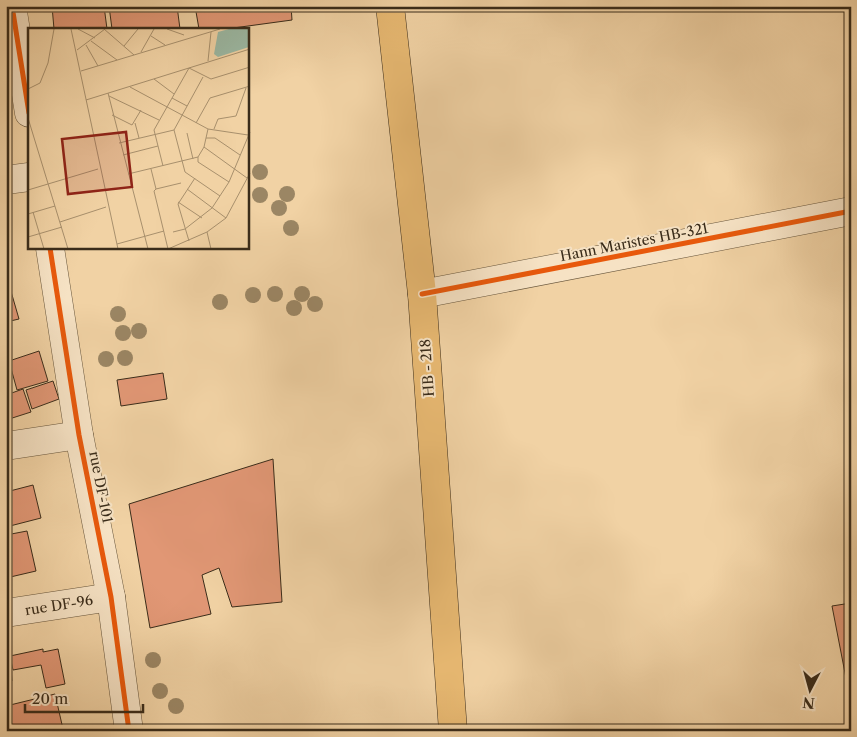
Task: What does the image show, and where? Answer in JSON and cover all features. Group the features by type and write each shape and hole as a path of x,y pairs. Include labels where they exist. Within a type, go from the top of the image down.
{"main road":[{"name":"HB - 218","path":"390,6 422,294 453,731"}],"street":[{"path":"12,6 28,106"},
{"path":"6,180 28,177"},
{"name":"Hann Maristes HB-321","path":"422,294 851,211"},
{"name":"rue DF-101","path":"50,249 79,435 111,597 129,731"},
{"path":"6,446 79,435"},
{"name":"rue DF-96","path":"6,613 111,597"}],"building":[{"path":"52,6 104,6 107,28 54,28"},
{"path":"109,6 177,6 180,28 112,28"},
{"path":"195,6 291,6 292,20 233,28 199,28"},
{"path":"10,288 19,319 6,322 6,289"},
{"path":"39,351 48,381 17,390 9,361"},
{"path":"163,373 167,399 121,406 117,380"},
{"path":"53,381 59,399 32,409 26,390"},
{"path":"23,389 31,412 6,420 6,395"},
{"path":"273,459 282,602 232,607 219,568 202,575 211,614 150,628 129,504"},
{"path":"33,485 41,518 6,527 6,492"},
{"path":"27,531 36,571 6,578 6,535"},
{"path":"851,603 851,704 832,606"},
{"path":"43,649 43,652 58,649 65,684 46,688 41,665 13,670 10,656"},
{"path":"6,656 10,656 12,681 6,681"},
{"path":"55,694 63,729 69,731 6,731 6,706"}],"cycle path":[{"path":"12,6 28,107"},
{"path":"422,294 851,211"},
{"path":"50,249 79,435 111,597 129,731"}]}
